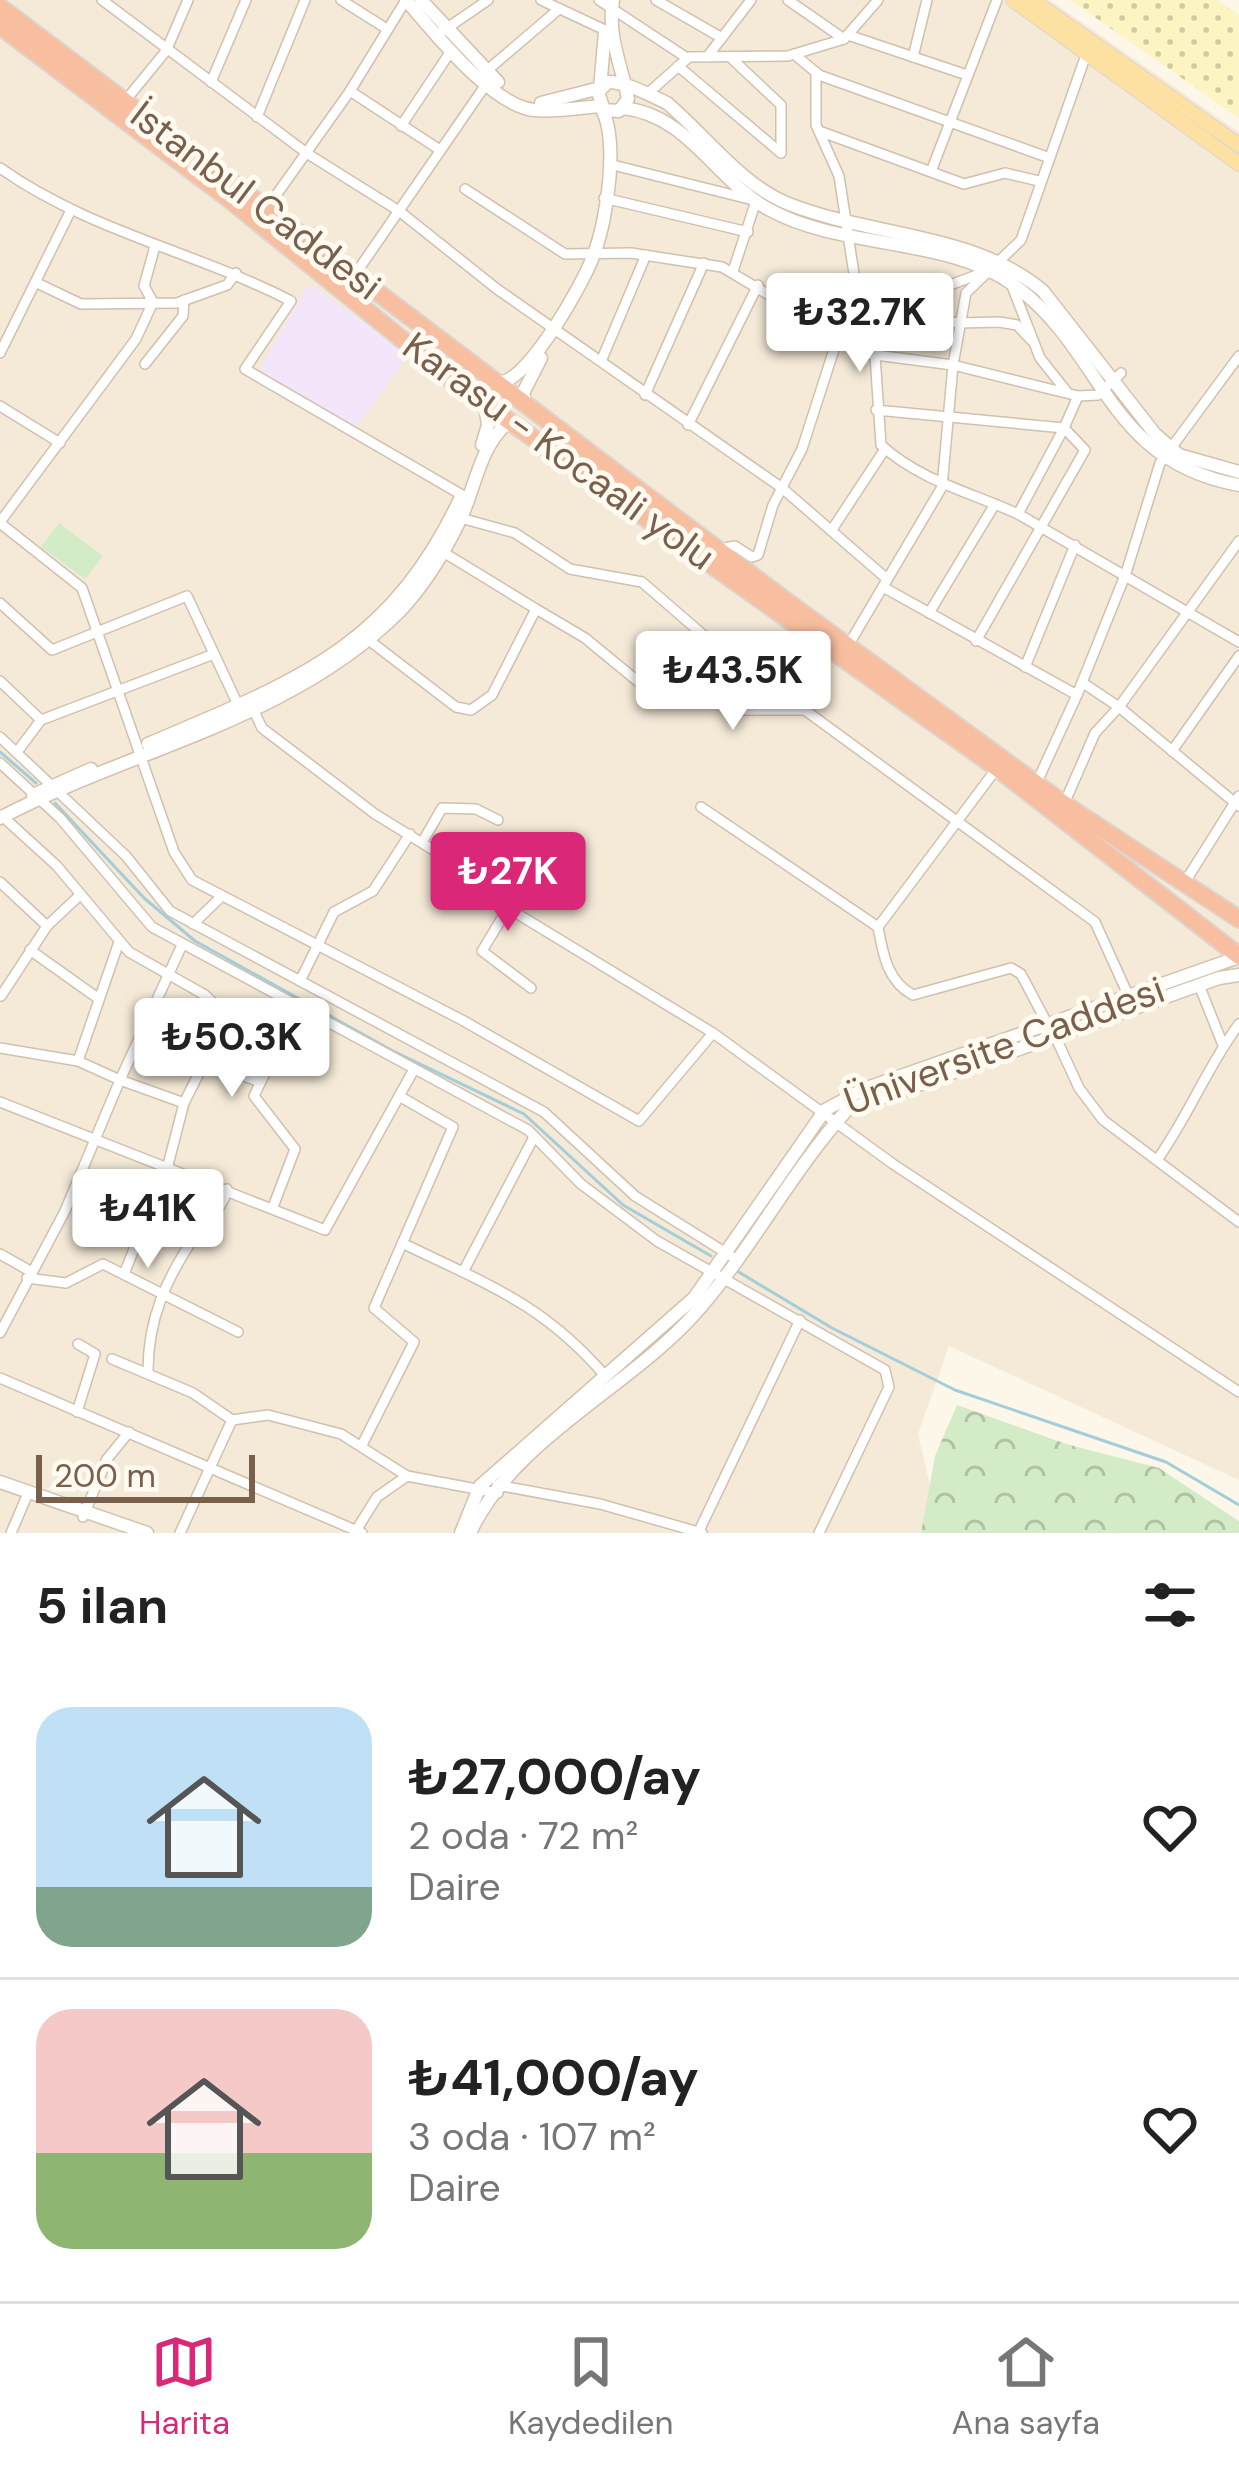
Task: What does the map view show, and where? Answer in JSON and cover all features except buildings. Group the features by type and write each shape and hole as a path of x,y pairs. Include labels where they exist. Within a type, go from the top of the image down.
{"highway":[{"name":"İstanbul Caddesi","path":"0,3 353,276 514,391"},
{"name":"Karasu - Kocaali yolu","path":"0,26 229,199 485,405 701,553 997,768 1239,957"},
{"name":"Karasu - Kocaali yolu","path":"514,391 719,550 1064,804 1239,919"},
{"path":"485,405 514,391"},
{"path":"509,422 514,391"}],"main road":[{"path":"406,0 484,77 518,100 532,104 613,81 667,104 776,198 1011,283 1113,382"},
{"path":"421,0 451,51 523,108 600,106 614,112 624,107 655,115 682,132 756,201 794,220 843,226 1000,262 1043,291 1167,453 1209,480 1239,485"},
{"path":"1012,0 1239,145"},
{"path":"1032,0 1239,164"},
{"path":"607,3 600,106 613,140 612,165"},
{"path":"514,391 528,380 596,256 624,107 607,3"},
{"path":"514,391 517,377 555,329"},
{"path":"457,517 487,433 485,405"},
{"path":"1,815 248,707 364,637 438,549 492,440 509,422"},
{"path":"1167,453 1239,472"},
{"path":"1200,980 1218,956 1206,930"},
{"name":"Üniversite Caddesi","path":"461,1533 483,1484 677,1315 716,1275 824,1110 863,1089 1200,980 1239,957"},
{"path":"729,1255 806,1155 837,1122 869,1099 1200,980 1239,975"},
{"path":"470,1533 520,1466 687,1321 716,1275"},
{"path":"0,1485 128,1533"},
{"path":"0,1485 26,1498 147,1533"}],"street":[{"path":"102,0 308,154 399,212 645,395 782,488 833,528 885,583 928,613 1077,695"},
{"path":"125,100 166,51 188,0"},
{"path":"211,82 246,0"},
{"path":"257,117 305,0"},
{"path":"341,0 387,29"},
{"path":"267,208 350,92 406,0"},
{"path":"441,33 488,0"},
{"path":"541,0 605,30"},
{"path":"656,0 722,38"},
{"path":"707,57 749,3 735,0"},
{"path":"788,0 846,37 968,75"},
{"path":"647,94 682,62 794,54 846,37 878,0"},
{"path":"913,57 927,0"},
{"path":"932,169 997,0"},
{"path":"607,3 682,62 782,153 782,105 730,57"},
{"path":"353,276 484,77 559,9"},
{"path":"849,644 942,487 953,365 967,293 1021,240 1047,157 1090,48"},
{"path":"401,126 451,51"},
{"path":"794,54 815,72 1047,157"},
{"path":"815,72 819,131 839,176 843,226 885,449 942,487 963,488 1075,545 1239,642"},
{"path":"350,92 440,150"},
{"path":"819,131 964,184 1006,173 1039,181"},
{"path":"612,165 756,201 776,198"},
{"path":"0,168 71,210 155,246 236,273 291,301 245,369 351,436 462,495"},
{"path":"465,189 565,254 646,255 733,272 870,354 953,365 1072,394 1113,382"},
{"path":"607,199 748,232"},
{"path":"733,272 756,201"},
{"path":"0,353 39,284 71,210"},
{"path":"153,302 144,286 155,246"},
{"path":"602,359 646,255"},
{"path":"1000,262 1031,340"},
{"path":"645,395 704,263"},
{"path":"863,328 886,311 987,271"},
{"path":"39,284 81,304 153,302 184,300 227,285 236,273"},
{"path":"688,425 758,284"},
{"path":"145,364 183,316 184,300"},
{"path":"153,302 136,339 0,522 82,588 174,853 192,880 317,943 639,1121 712,1033"},
{"path":"886,311 1017,326 1072,394"},
{"path":"719,550 735,545 752,557 758,555 802,449 838,337"},
{"path":"1037,782 1084,683 1167,453 1239,356"},
{"path":"1018,514 1064,428 1072,394"},
{"path":"0,406 61,443"},
{"path":"876,410 1064,428 1085,450 976,641"},
{"path":"833,528 885,449"},
{"path":"928,613 995,504"},
{"path":"457,517 514,533 570,569 642,582 709,640 1095,922 1130,999"},
{"path":"1064,804 1095,733 1119,707 1186,609 1234,558 1239,541"},
{"path":"1025,667 1075,545"},
{"path":"438,549 585,638 663,702 709,640"},
{"path":"0,603 52,650 187,596 214,654 262,728 375,814 470,872 508,908 712,1033 1239,1392"},
{"path":"364,637 456,706 471,710 492,695 536,609"},
{"path":"16,752 41,721 214,654"},
{"path":"1172,751 1239,656"},
{"path":"683,675 736,710 806,710"},
{"path":"0,681 41,721"},
{"path":"1084,683 1238,802 1185,882"},
{"path":"0,737 126,856 170,911 544,1112 635,1196 729,1255"},
{"path":"0,763 152,927 413,1071 495,1110 534,1137 620,1216 890,1376 819,1533"},
{"path":"878,927 997,768"},
{"path":"701,807 878,927 883,956 898,987 913,995 1011,968 1022,974 1079,1088 1103,1120 1239,1222"},
{"path":"423,841 442,808 476,809 498,820"},
{"path":"1,815 80,895 118,942 223,1012 223,1033 211,1064 201,1070 184,1103 168,1165 124,1274"},
{"path":"300,981 334,912 373,891 410,834"},
{"path":"2,887 47,926"},
{"path":"0,997 47,926 80,895"},
{"path":"193,924 222,896"},
{"path":"508,908 482,951 531,988"},
{"path":"78,1060 118,942"},
{"path":"0,1333 65,1211 182,945"},
{"path":"30,950 99,999"},
{"path":"1200,980 1223,1045"},
{"path":"273,1208 295,1149 254,1096 297,1006"},
{"path":"1157,1160 1190,1114 1223,1045 1239,1024"},
{"path":"0,1048 78,1060 184,1103"},
{"path":"211,1064 260,1082"},
{"path":"0,1102 325,1229 413,1071"},
{"path":"363,1443 414,1342 374,1308 453,1127 399,1096"},
{"path":"463,1273 534,1137"},
{"path":"148,1371 148,1331 161,1293 197,1233 225,1201 227,1189"},
{"path":"404,1244 567,1331 606,1377"},
{"path":"0,1253 28,1274 66,1283 103,1264 238,1332"},
{"path":"0,1301 13,1306"},
{"path":"112,1359 148,1371 232,1420 268,1415 363,1443 407,1476 600,1504 699,1533 800,1320"},
{"path":"77,1412 95,1354 78,1344"},
{"path":"0,1378 214,1466 357,1532 377,1497 407,1476"},
{"path":"180,1533 232,1420"},
{"path":"84,1514 107,1459 129,1432"},
{"path":"11,1533 26,1498"}],"shaded area":[{"path":"0,0 1050,0 1239,132 1239,1480 949,1346 918,1434 941,1533 0,1533"},
{"path":"314,286 408,356 355,428 348,429 259,370 306,287"}],"green space":[{"path":"59,523 103,556 85,579 41,547"},
{"path":"957,1405 1066,1444 1159,1468 1239,1521 1239,1533 921,1533 935,1456"}],"sand":[{"path":"1070,0 1217,0 1239,15 1239,118"}],"waterway":[{"path":"0,752 36,783"},
{"path":"55,803 144,898 195,941 393,1051 524,1114 623,1205 711,1256"},
{"path":"737,1271 832,1328 955,1390 1166,1462 1239,1505"}]}
